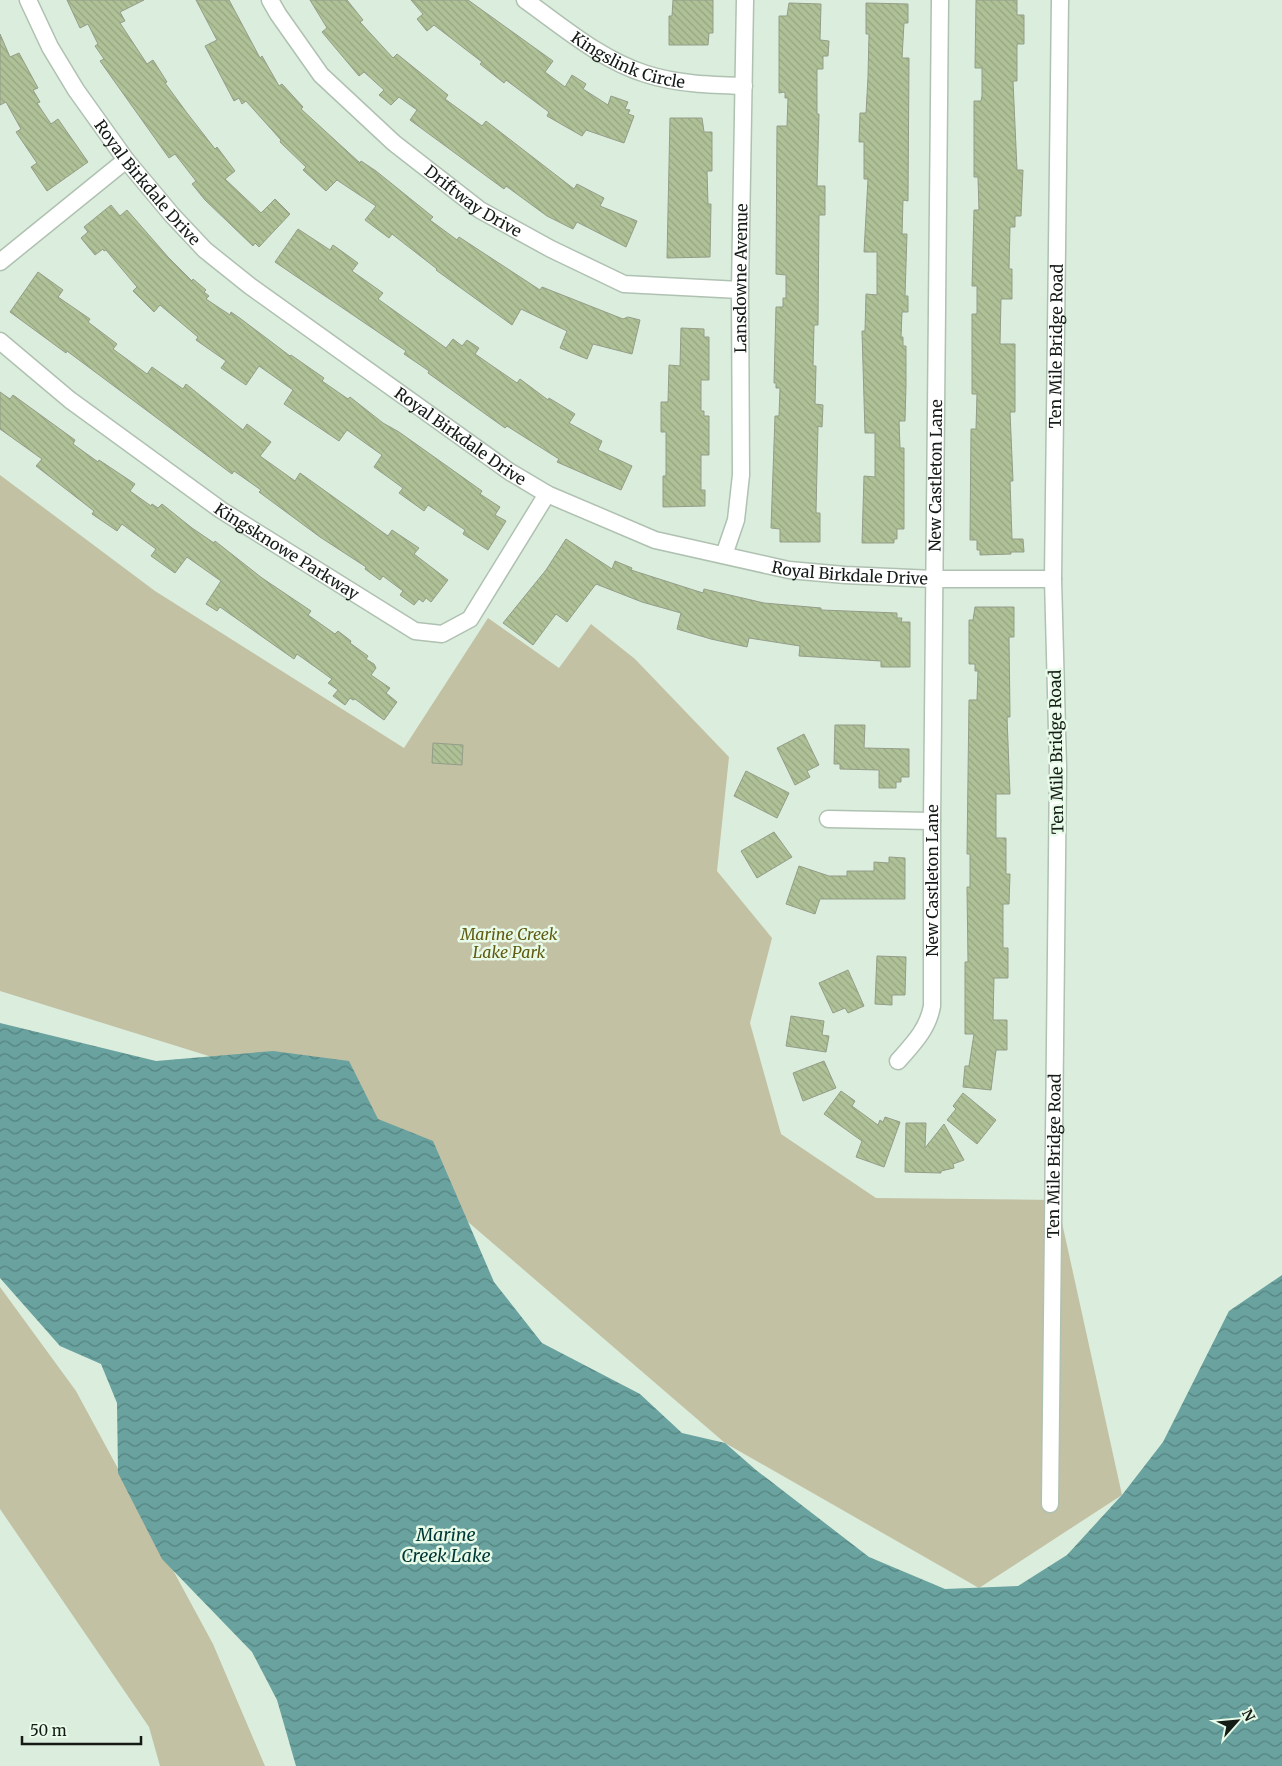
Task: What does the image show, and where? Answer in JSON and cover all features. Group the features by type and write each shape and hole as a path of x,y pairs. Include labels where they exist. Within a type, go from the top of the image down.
{"street":[{"name":"Royal Birkdale Drive","path":"28,0 50,47 76,90 126,160 172,215 205,250 250,286 502,466 547,494 655,540 789,570 844,575 934,579 1053,579"},
{"name":"Driftway Drive","path":"270,0 321,75 394,143 480,210 624,284 740,290"},
{"name":"Kingslink Circle","path":"525,0 597,51 644,74 703,85 744,86"},
{"name":"Lansdowne Avenue","path":"724,555 736,520 741,475 740,290 745,0"},
{"name":"New Castleton Lane","path":"898,1061 924,1029 930,1019 932,1006 940,0"},
{"name":"Ten Mile Bridge Road","path":"1050,1504 1058,768 1053,579 1060,0"},
{"path":"0,262 126,160"},
{"name":"Kingsknowe Parkway","path":"0,341 70,400 222,510 415,632 442,634 470,619 547,494"},
{"path":"828,819 932,821"}],"green space":[{"name":"Marine Creek Lake Park","path":"0,475 155,591 404,748 488,618 559,668 591,624 635,659 729,757 717,871 772,938 750,1023 781,1134 876,1198 1057,1200 1122,1495 979,1588 725,1443 467,1221 356,1102 0,991"},
{"path":"0,1287 76,1391 213,1644 265,1766 160,1766 149,1727 0,1509"}],"water":[{"name":"Marine Creek Lake","path":"0,1023 156,1061 273,1051 349,1061 378,1119 433,1141 494,1282 542,1343 640,1394 682,1433 725,1443 756,1470 869,1557 945,1589 1018,1586 1067,1555 1122,1495 1163,1442 1229,1311 1282,1275 1282,1766 296,1766 277,1700 252,1652 162,1559 118,1473 117,1403 101,1364 60,1346 0,1278"}],"building":[{"path":"67,0 144,0 120,12 125,21 120,23 147,64 153,60 167,82 165,83 187,113 235,171 225,179 261,213 275,199 290,214 259,247 255,243 253,246 205,200 192,184 196,181 175,154 169,158 100,61 104,59 95,46 98,44 88,24 80,28"},
{"path":"196,0 229,0 260,58 262,56 279,86 282,84 303,107 301,109 360,163 361,161 376,171 433,217 430,220 457,240 459,237 540,290 542,287 623,319 628,317 640,320 632,354 593,344 587,359 560,348 567,331 521,309 512,325 436,270 392,234 389,238 365,220 376,206 337,180 326,191 303,170 306,167 280,142 281,140 246,101 242,104 239,98 234,101 205,46 217,40"},
{"path":"310,0 347,0 363,20 360,22 393,58 397,54 448,95 445,99 482,126 486,121 574,189 577,184 604,198 600,206 637,221 626,247 577,222 573,229 547,216 506,186 504,189 410,120 417,110 399,97 391,105 379,95 384,90 364,72 359,76 322,32 327,28"},
{"path":"411,0 468,0 553,61 545,72 565,87 572,75 586,84 583,89 608,105 611,96 628,102 625,109 630,110 628,114 634,116 624,143 586,130 582,136 547,116 549,112 506,80 504,83 480,64 482,62 434,25 427,31 417,19 423,14"},
{"path":"673,0 713,0 713,33 709,33 708,45 669,45 669,16 672,16"},
{"path":"976,0 1017,0 1017,15 1024,15 1024,44 1017,44 1017,81 1013,81 1017,170 1023,170 1021,216 1015,216 1015,227 1010,227 1009,269 1012,269 1012,299 1001,299 1000,344 1015,344 1015,412 1010,412 1013,481 1010,481 1012,539 1023,539 1024,552 1011,552 1011,554 980,555 980,550 977,550 977,540 970,540 971,429 976,429 977,394 972,394 972,314 977,314 977,286 972,286 974,210 979,210 978,177 974,177 974,101 981,101 982,96 982,68 975,68"},
{"path":"789,3 821,4 820,40 829,41 828,56 823,56 823,69 817,69 817,114 819,114 817,186 825,186 825,215 819,215 818,325 814,325 813,366 816,366 815,404 823,405 822,427 818,426 816,513 820,513 820,542 780,542 780,529 771,528 775,416 779,416 780,388 776,388 776,383 774,383 776,307 783,307 783,298 786,298 786,275 776,274 777,126 787,126 788,98 785,98 785,92 779,93 779,16 787,16"},
{"path":"866,3 908,4 908,23 904,23 902,58 909,58 908,201 903,200 902,234 907,234 905,296 908,296 908,312 902,312 901,337 903,337 903,346 906,346 905,421 899,421 900,448 904,448 904,529 897,529 897,539 894,539 894,543 862,543 864,476 875,477 875,433 865,433 862,331 865,331 866,294 877,295 877,252 864,252 868,179 864,179 864,142 859,142 860,113 866,113 868,77 869,34 866,34"},
{"path":"0,34 10,57 19,53 38,88 33,90 40,102 37,103 51,124 58,119 88,162 47,191 31,167 37,163 16,132 21,129 6,102 0,105"},
{"path":"670,118 702,118 704,132 712,132 712,171 707,171 708,204 711,204 710,257 667,258"},
{"path":"111,205 120,216 127,210 168,257 192,281 193,279 206,290 204,292 209,296 206,299 230,315 231,312 241,319 290,356 324,378 322,381 348,399 350,397 383,423 399,432 482,491 480,494 500,507 495,515 506,521 488,550 463,534 465,530 428,505 424,511 399,493 403,488 374,467 382,455 347,430 339,441 284,404 293,390 259,366 246,385 221,368 226,361 196,340 198,337 160,305 154,312 133,291 137,287 106,250 104,251 103,249 95,255 81,238 88,232 84,227"},
{"path":"298,229 330,250 333,245 358,263 352,271 383,293 378,299 446,348 453,339 462,346 467,340 479,348 475,354 517,383 520,379 548,400 549,398 575,414 569,423 602,441 598,450 632,466 621,490 557,462 559,459 507,426 505,428 428,373 429,371 404,354 406,351 275,262"},
{"path":"38,272 63,290 58,297 90,319 88,322 117,344 113,349 147,374 152,367 183,389 186,384 243,430 247,424 271,442 260,456 295,481 300,473 388,536 392,530 419,548 414,554 448,580 431,602 426,598 423,602 419,599 414,605 400,595 403,591 383,576 380,580 365,569 366,567 320,537 259,492 261,490 234,471 232,474 67,351 66,353 10,312"},
{"path":"681,328 704,329 704,337 709,337 709,380 701,380 701,411 704,411 704,416 709,416 709,455 701,455 701,490 705,490 705,506 663,507 663,476 666,476 666,432 661,432 661,402 668,402 669,365 680,366"},
{"path":"0,392 10,399 13,395 75,440 73,444 98,462 99,460 135,484 130,491 151,506 152,504 158,508 162,504 192,528 214,543 215,541 262,578 311,611 308,615 335,634 338,631 351,641 350,643 368,656 366,659 374,664 376,668 371,675 390,688 386,693 397,702 384,720 355,699 350,698 345,705 333,696 338,690 328,683 332,679 297,654 294,659 220,607 217,611 206,604 221,581 187,557 175,573 151,556 156,549 122,524 117,531 92,514 94,511 36,466 42,459 0,429"},
{"path":"566,539 612,569 615,561 632,568 631,570 703,593 704,589 764,603 821,608 821,610 897,613 897,618 902,618 901,622 910,622 910,667 881,667 881,661 799,656 800,646 749,638 747,647 711,639 677,629 681,613 642,602 596,584 567,622 556,614 533,645 503,623 546,570"},
{"path":"975,607 1014,607 1014,637 1009,637 1010,717 1007,717 1010,794 996,794 996,838 1006,838 1006,874 1010,874 1009,904 1003,904 1003,948 1008,948 1008,978 994,978 993,1020 1007,1020 1007,1050 996,1050 991,1090 963,1087 965,1066 969,1066 974,1034 965,1034 965,962 968,962 967,887 970,887 970,854 967,854 969,700 977,700 978,671 975,671 975,664 969,664 969,620 973,620"},
{"path":"835,725 865,725 864,748 909,749 909,777 901,777 901,782 896,782 896,788 879,788 879,770 840,769 840,764 834,764"},
{"path":"804,734 819,765 807,771 810,777 795,785 777,748"},
{"path":"433,743 463,745 462,765 432,763"},
{"path":"746,771 789,793 777,818 734,796"},
{"path":"774,832 792,857 757,878 741,851"},
{"path":"889,857 905,858 905,899 820,899 815,914 786,904 799,866 829,876 847,876 847,871 874,871 874,862 889,863"},
{"path":"877,956 906,957 905,995 892,995 892,1005 875,1004"},
{"path":"848,970 864,1006 848,1013 845,1008 833,1013 819,983"},
{"path":"791,1016 824,1021 822,1035 829,1036 826,1052 786,1046"},
{"path":"824,1061 836,1088 803,1101 793,1073"},
{"path":"841,1091 855,1101 852,1106 878,1125 880,1120 883,1122 885,1117 900,1122 884,1167 856,1157 862,1141 824,1114"},
{"path":"963,1093 996,1120 977,1144 947,1120 956,1109 953,1106"},
{"path":"906,1123 926,1123 925,1148 944,1124 964,1160 953,1164 954,1168 941,1171 941,1173 905,1172"}]}
